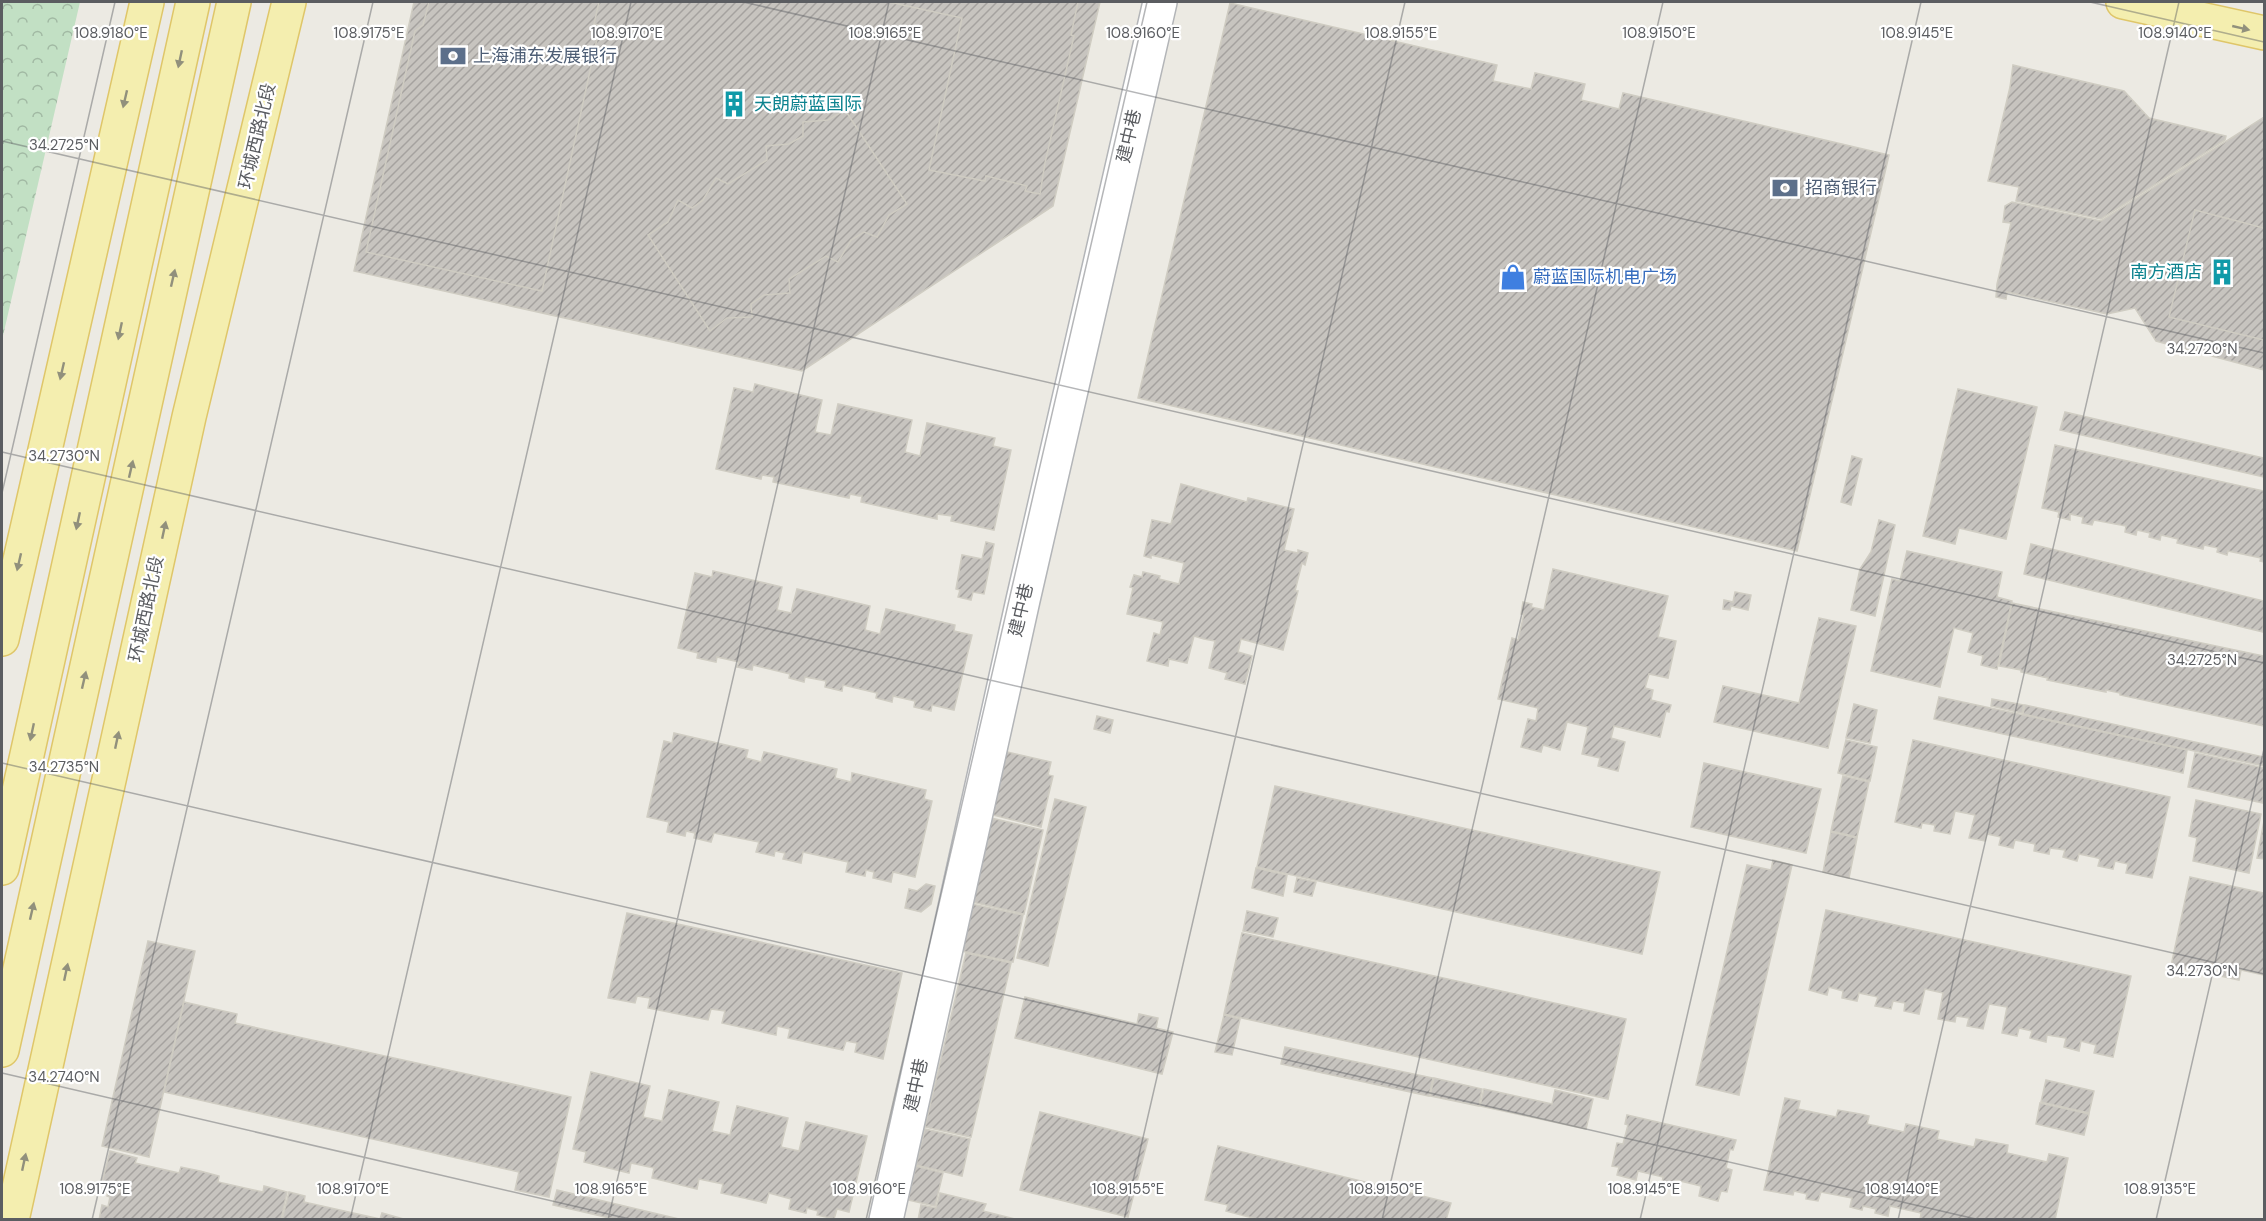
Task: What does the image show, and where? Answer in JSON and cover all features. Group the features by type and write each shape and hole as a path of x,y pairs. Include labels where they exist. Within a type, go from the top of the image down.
{"main road":[{"path":"2,639 147,2"},
{"path":"2,868 193,2"},
{"path":"2,1050 234,2"},
{"name":"环城西路北段","path":"12,1220 186,428 290,2"},
{"path":"2123,2 2265,33"}],"street":[{"name":"建中巷","path":"886,1220 1023,600 1160,2"}],"green space":[{"path":"2,2 80,2 2,340"}],"building":[{"name":"天朗蔚蓝国际","path":"414,2 1100,2 1053,206 802,371 354,271"},
{"path":"429,2 599,2 594,24 600,25 542,291 366,252 415,31 423,25"},
{"path":"889,2 1078,2 1071,35 1074,36 1040,194 1025,191 1027,186 986,176 985,181 929,170 962,18"},
{"name":"蔚蓝国际机电广场","path":"1230,3 1497,65 1493,81 1531,89 1535,73 1585,84 1581,100 1619,109 1623,93 1889,155 1797,551 1138,398"},
{"path":"2013,65 2124,91 2149,118 2226,136 2225,140 2101,219 2016,201 2019,187 1988,181"},
{"path":"845,110 907,204 889,215 877,237 864,232 851,240 838,262 826,256 789,279 790,293 764,295 751,304 752,317 727,318 710,331 648,235 668,222 678,200 692,208 703,200 716,178 728,184 767,160 766,146 789,144 803,136 803,122 828,120"},
{"path":"2264,117 2264,370 2156,341 2135,308 2107,314 2007,292 2006,299 1996,297 2011,223 2003,222 2005,206 2012,202 2101,221"},
{"name":"南方酒店","path":"2195,210 2264,228 2264,340 2169,317"},
{"path":"755,384 822,400 815,432 831,435 838,404 912,420 905,452 920,456 927,423 995,438 993,446 1011,450 994,530 951,521 952,516 937,514 937,519 861,502 862,496 850,494 849,498 773,482 774,477 762,475 761,479 716,469 734,388 753,392"},
{"path":"1958,389 2037,407 2006,539 1959,528 1955,544 1923,536"},
{"path":"2065,412 2264,458 2264,477 2060,430"},
{"path":"2055,445 2264,491 2264,562 2260,561 2261,558 2228,551 2227,555 2217,552 2218,548 2204,545 2203,549 2177,543 2178,539 2161,535 2160,540 2149,537 2150,533 2137,530 2136,535 2125,532 2126,526 2094,520 2092,525 2082,523 2083,517 2070,514 2070,520 2058,517 2059,512 2042,508"},
{"path":"1852,456 1862,459 1851,505 1841,502"},
{"path":"1181,484 1247,502 1248,498 1294,509 1284,550 1308,553 1305,565 1302,563 1295,591 1298,591 1283,650 1241,639 1238,652 1252,656 1245,684 1225,679 1227,673 1209,668 1215,641 1194,636 1187,663 1169,659 1168,666 1147,661 1154,633 1160,635 1163,622 1127,614 1133,588 1130,587 1134,575 1142,577 1143,572 1179,584 1184,563 1151,555 1151,558 1144,556 1152,520 1171,524"},
{"path":"1879,520 1895,525 1875,616 1851,610 1860,569 1871,552"},
{"path":"986,542 994,544 984,594 973,592 971,600 958,597 960,590 956,589 962,555 982,559"},
{"path":"2031,544 2264,601 2263,632 2024,574"},
{"path":"1907,551 2002,572 1997,597 2012,601 1997,669 1981,665 1983,656 1968,652 1973,633 1954,628 1940,687 1871,671 1892,579 1900,581"},
{"path":"1553,569 1668,596 1658,637 1676,641 1668,678 1649,674 1645,688 1653,690 1651,700 1671,705 1669,712 1666,711 1660,737 1614,726 1611,738 1625,742 1618,771 1598,766 1600,758 1582,754 1588,727 1567,722 1560,750 1543,745 1541,752 1521,747 1528,719 1536,721 1538,708 1498,699 1512,638 1518,640 1524,614 1521,614 1523,602 1532,604 1531,607 1544,610"},
{"path":"713,571 782,587 777,610 791,613 797,589 870,606 865,630 880,634 886,609 955,625 954,631 972,635 954,710 932,705 931,711 914,707 915,701 893,696 892,702 876,698 877,693 843,685 842,691 825,687 826,681 805,677 804,682 789,678 790,674 753,665 752,670 737,667 739,662 717,657 716,662 697,658 698,653 678,648 695,573 712,577"},
{"path":"1735,592 1751,595 1748,610 1731,606 1730,610 1723,609 1724,600 1733,602"},
{"path":"2012,603 2264,656 2264,726 2106,690 2106,692 2047,680 2048,678 2021,672 2021,670 1999,666"},
{"path":"1819,618 1856,626 1828,748 1714,722 1723,686 1799,703"},
{"path":"1939,697 2187,750 2183,773 1934,719"},
{"path":"1992,699 2024,705 2022,713 1991,706"},
{"path":"1854,704 1877,710 1870,743 1846,738"},
{"path":"2025,705 2264,757 2264,766 2023,714"},
{"path":"1097,716 1113,720 1110,733 1094,729"},
{"path":"674,733 748,750 746,758 761,762 764,752 837,769 835,778 851,782 852,773 926,790 924,799 932,801 915,877 893,872 891,882 873,878 874,872 866,870 865,876 846,872 848,862 803,852 801,863 783,859 785,853 775,851 774,856 756,852 759,842 714,833 711,842 694,838 695,833 686,831 685,836 667,832 669,822 647,817 664,741 672,743"},
{"path":"1846,740 1877,747 1870,781 1838,773"},
{"path":"1913,740 2170,797 2152,878 2126,873 2128,864 2115,861 2113,869 2098,866 2100,859 2098,858 2079,854 2077,861 2063,857 2065,850 2050,848 2049,854 2034,851 2035,844 2015,840 2013,848 1999,845 2001,837 1987,834 1985,841 1969,838 1975,815 1955,811 1950,834 1934,831 1935,825 1922,823 1921,828 1895,822"},
{"path":"1003,751 1051,762 1048,775 1053,776 1041,827 989,814"},
{"path":"2195,753 2264,768 2263,803 2188,787"},
{"path":"1704,763 1821,789 1806,853 1691,827"},
{"path":"1843,776 1869,782 1857,837 1831,831"},
{"path":"1275,786 1660,872 1642,954 1257,867"},
{"path":"1055,799 1086,807 1048,966 1017,958"},
{"path":"2196,800 2261,814 2249,873 2193,861 2197,838 2189,836"},
{"path":"991,818 1043,830 1024,914 972,902"},
{"path":"2264,821 2264,859 2257,858"},
{"path":"1831,832 1857,838 1849,878 1823,872"},
{"path":"1773,860 1792,865 1739,1095 1696,1085 1747,865 1771,870"},
{"path":"1256,868 1287,875 1283,896 1252,888"},
{"path":"2190,877 2264,893 2264,975 2241,970 2239,980 2220,976 2222,967 2211,964 2209,974 2171,966"},
{"path":"1297,878 1316,882 1312,896 1294,892"},
{"path":"926,884 935,886 931,904 921,912 905,908 909,889 917,891"},
{"path":"972,904 1023,915 1013,962 961,951"},
{"path":"1826,910 2131,976 2113,1057 2094,1053 2096,1045 2081,1041 2079,1051 2064,1047 2066,1038 2047,1035 2046,1042 2030,1038 2032,1031 2019,1028 2017,1036 2002,1033 2007,1007 1989,1004 1983,1029 1967,1026 1969,1018 1956,1016 1955,1022 1938,1019 1943,993 1925,989 1919,1014 1904,1011 1905,1003 1893,1001 1891,1009 1875,1006 1878,997 1859,993 1857,1001 1842,998 1843,991 1829,987 1827,995 1809,990"},
{"path":"1247,911 1278,918 1273,937 1243,931"},
{"path":"627,913 902,973 883,1059 855,1052 857,1043 846,1041 843,1050 788,1038 790,1029 777,1026 776,1035 722,1023 725,1011 711,1009 708,1020 648,1008 650,998 637,996 635,1003 608,998"},
{"path":"1242,933 1626,1019 1608,1099 1224,1014"},
{"path":"148,941 195,951 149,1157 102,1146"},
{"path":"966,953 1011,963 971,1137 925,1127"},
{"path":"1025,997 1137,1024 1139,1014 1158,1018 1156,1028 1173,1032 1162,1074 1015,1038"},
{"path":"184,1002 237,1014 235,1023 571,1097 549,1197 515,1190 519,1172 164,1092"},
{"path":"1224,1015 1240,1019 1232,1055 1215,1052"},
{"path":"1285,1047 1433,1078 1429,1096 1281,1064"},
{"path":"591,1072 650,1086 643,1117 662,1121 669,1090 719,1102 712,1131 730,1135 737,1106 788,1118 781,1147 799,1151 806,1122 867,1136 849,1212 837,1209 834,1219 817,1215 818,1211 807,1208 806,1213 789,1209 791,1199 769,1193 766,1203 721,1193 723,1184 699,1179 697,1189 652,1178 654,1168 631,1163 629,1173 584,1162 586,1152 573,1149"},
{"path":"1434,1078 1482,1089 1479,1106 1430,1096"},
{"path":"2046,1080 2094,1091 2089,1113 2041,1102"},
{"path":"1484,1089 1552,1104 1555,1090 1593,1099 1586,1129 1480,1106"},
{"path":"1785,1098 1800,1101 1798,1109 1836,1117 1838,1110 1860,1114 1869,1116 1867,1124 1904,1132 1906,1124 1939,1131 1937,1139 1974,1147 1976,1139 2008,1145 2007,1153 2047,1162 2049,1154 2068,1158 2055,1220 1920,1220 1921,1213 1890,1206 1888,1216 1875,1213 1876,1209 1863,1206 1862,1210 1850,1207 1852,1198 1821,1192 1818,1201 1806,1199 1807,1194 1794,1191 1793,1195 1764,1190"},
{"path":"2040,1103 2089,1114 2084,1135 2036,1124"},
{"path":"1040,1112 1148,1139 1128,1217 1020,1190"},
{"path":"1627,1115 1736,1140 1733,1150 1730,1149 1726,1168 1732,1170 1727,1192 1721,1191 1718,1201 1699,1196 1701,1186 1676,1180 1674,1186 1662,1183 1663,1177 1638,1171 1636,1180 1617,1175 1619,1167 1612,1166 1617,1143 1623,1144 1628,1125 1625,1124"},
{"path":"925,1129 970,1139 962,1176 916,1165"},
{"path":"1218,1146 1451,1203 1446,1220 1287,1220 1279,1217 1278,1220 1260,1220 1226,1211 1228,1205 1205,1200"},
{"path":"110,1151 137,1158 135,1163 179,1173 181,1167 219,1176 218,1182 263,1192 264,1186 287,1192 281,1220 99,1220 102,1205 108,1207 110,1197 107,1196 110,1185 102,1183"},
{"path":"916,1166 943,1173 935,1206 908,1200"},
{"path":"557,1190 683,1220 618,1220 553,1205"},
{"path":"289,1192 305,1196 304,1202 380,1219 382,1213 407,1220 282,1220"},
{"path":"940,1193 986,1204 983,1211 1019,1220 918,1220 921,1205 936,1208"}],"place":[{"name":"上海浦东发展银行","path":"453,56"},
{"name":"天朗蔚蓝国际","path":"734,104"},
{"name":"招商银行","path":"1785,188"},
{"name":"南方酒店","path":"2222,272"},
{"name":"蔚蓝国际机电广场","path":"1513,277"}]}
